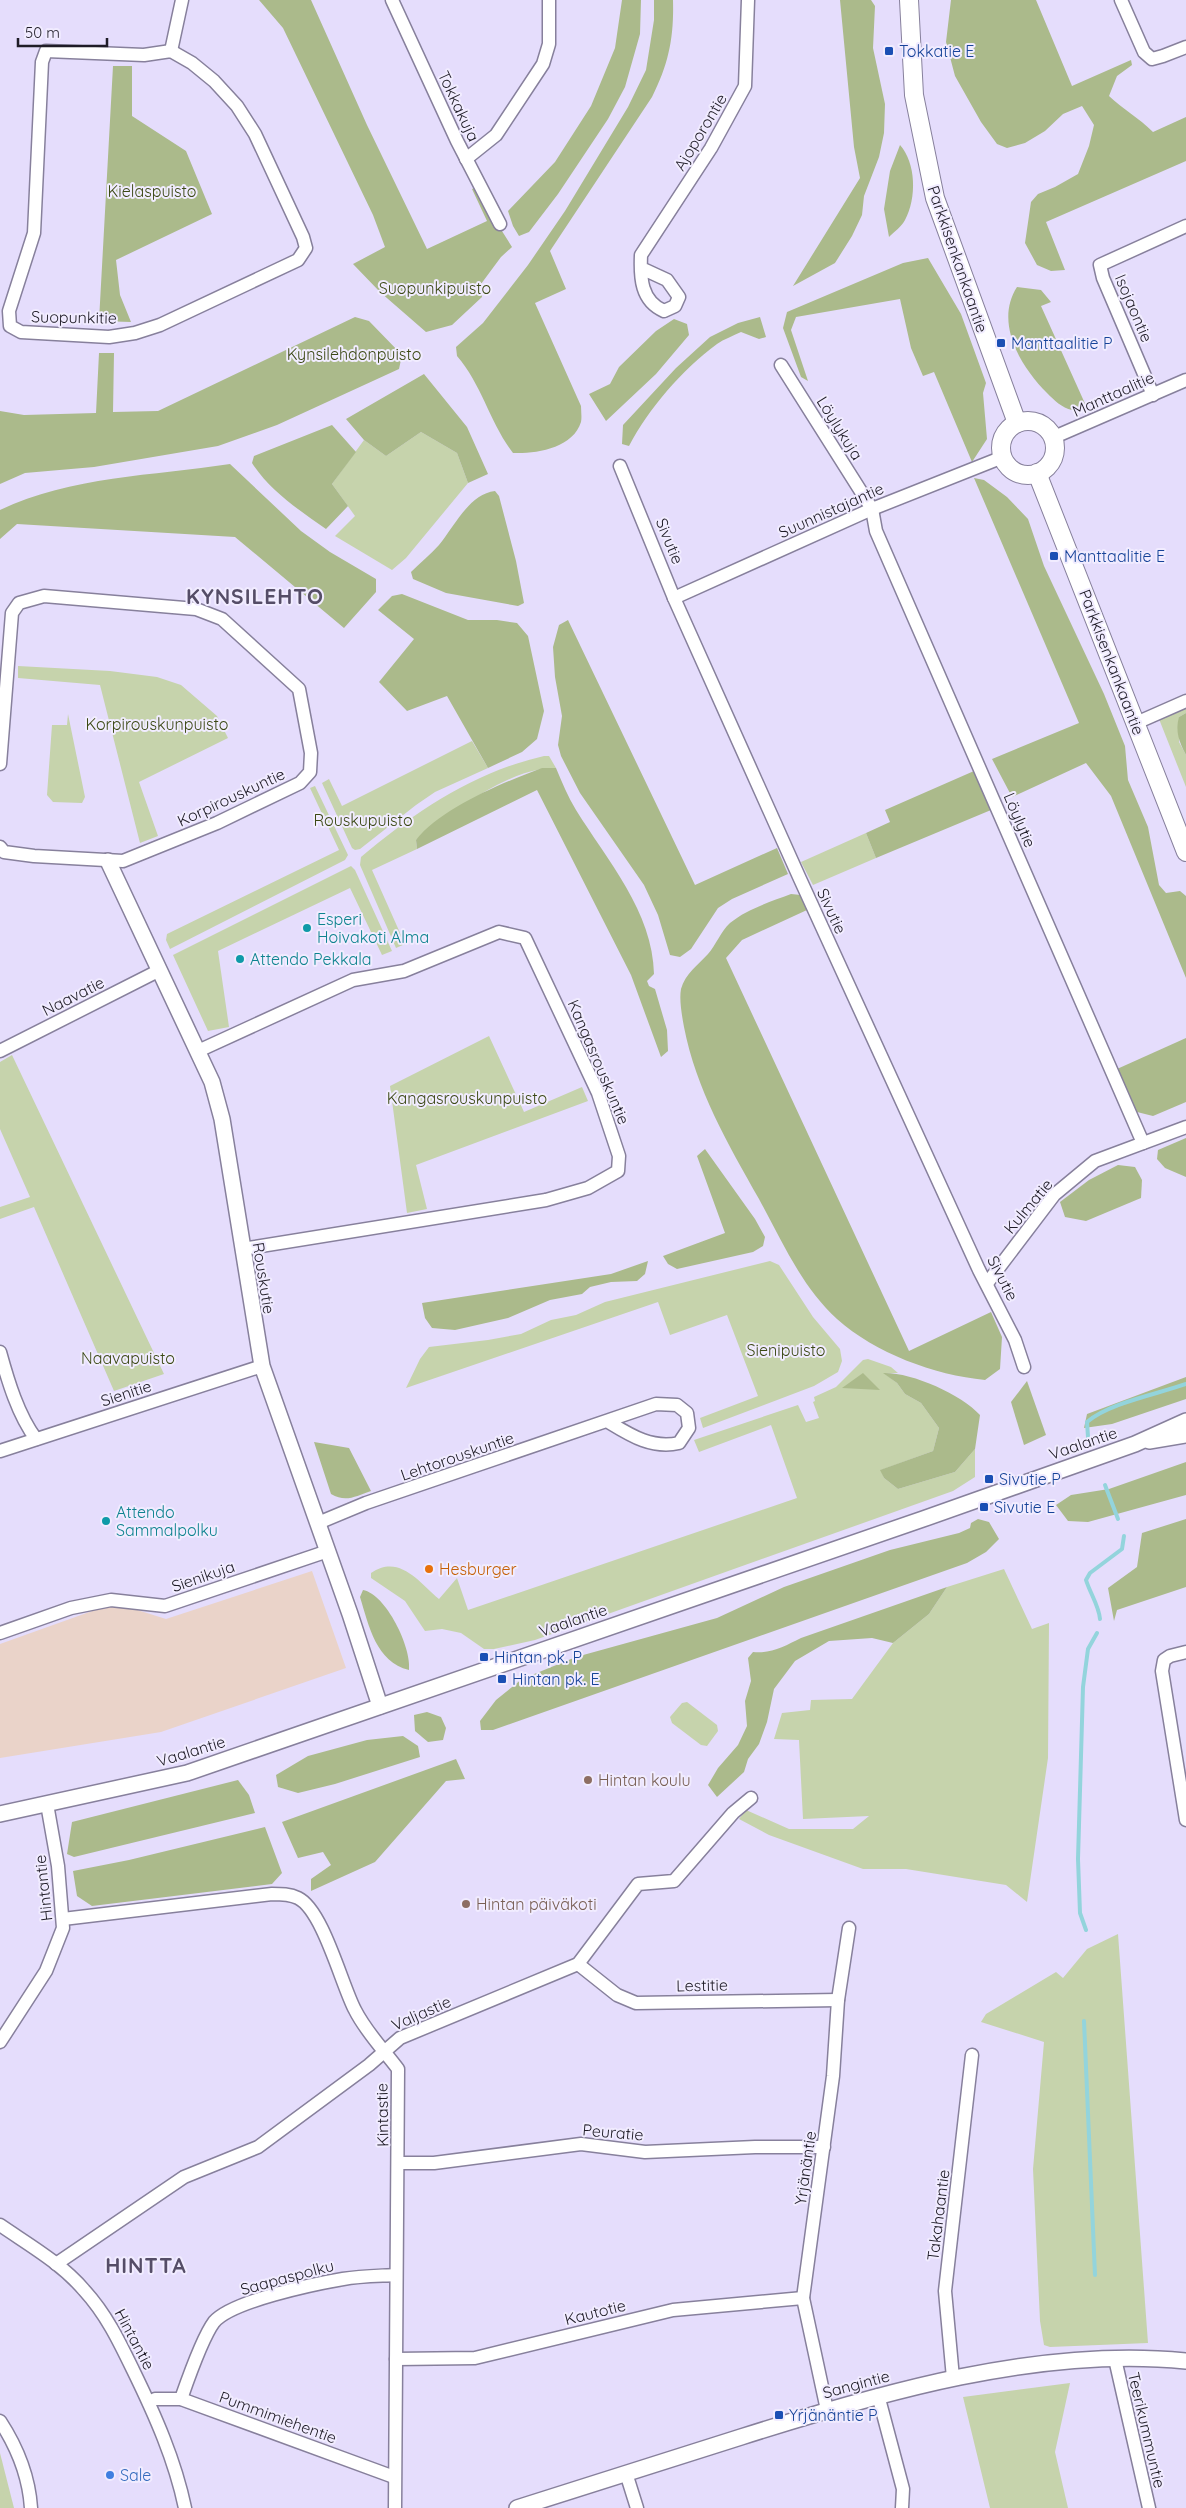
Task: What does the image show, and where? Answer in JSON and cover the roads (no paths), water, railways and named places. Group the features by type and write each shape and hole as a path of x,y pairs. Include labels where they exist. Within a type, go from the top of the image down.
{"main road":[{"name":"Parkkisenkankaantie","path":"909,0 914,95 935,198 1017,423"},
{"path":"1030,421 1040,424 1052,438 1055,450 1052,459 1045,469 1037,473 1020,474 1012,470 1003,458 1001,444 1003,437 1017,423 1030,421"},
{"name":"Parkkisenkankaantie","path":"1037,473 1186,852"}],"street":[{"path":"171,51 182,0"},
{"name":"Tokkakuja","path":"392,0 466,159 500,224"},
{"path":"466,159 496,135 543,64 549,44 549,0"},
{"name":"Ajoporontie","path":"641,268 642,256 711,148 745,86 748,0"},
{"path":"1121,0 1144,52 1152,58 1164,56 1186,46"},
{"name":"Suopunkitie","path":"171,51 192,62 214,81 237,106 255,134 306,248 298,260 160,325 135,333 109,337 21,332 10,326 9,311 34,233 42,62 46,52 144,55 171,51"},
{"name":"Isojaontie","path":"1153,394 1103,278 1100,265 1186,226"},
{"name":"Löylykuja","path":"781,364 872,509"},
{"name":"Manttaalitie","path":"1052,438 1186,380"},
{"name":"Suunnistajantie","path":"674,598 872,509 1003,458"},
{"name":"Sivutie","path":"620,466 674,598 808,898 979,1270 988,1282 1015,1340 1024,1367"},
{"name":"Löylytie","path":"872,509 876,532 1143,1143"},
{"name":"Korpirouskuntie","path":"0,764 12,613 19,604 44,596 196,609 211,613 222,619 291,679 302,695 311,753 310,772 300,782 208,826 124,861 34,856 4,852 0,847"},
{"path":"1136,723 1186,701"},
{"name":"Rouskutie","path":"108,861 212,1082 222,1119 262,1366 328,1551 380,1706"},
{"name":"Kangasrouskuntie","path":"198,1051 353,980 404,971 499,932 525,938 598,1092 620,1156 618,1171 588,1188 546,1200 242,1249"},
{"name":"Naavatie","path":"0,1051 160,970"},
{"name":"Kulmatie","path":"988,1282 1054,1195 1096,1161 1186,1127"},
{"path":"0,1352 7,1378 29,1430 36,1439"},
{"name":"Sienitie","path":"0,1451 262,1366"},
{"name":"Lehtorouskuntie","path":"318,1524 366,1503 606,1421 656,1404 677,1405 687,1413 689,1428 679,1443 666,1446 642,1442 606,1421"},
{"name":"Vaalantie","path":"0,1814 186,1773 1135,1444 1170,1426 1186,1421"},
{"name":"Vaalantie","path":"1135,1444 1186,1435"},
{"name":"Sienikuja","path":"0,1633 71,1608 111,1600 165,1606 328,1551"},
{"path":"1186,1652 1170,1656 1164,1660 1162,1671 1186,1820"},
{"path":"578,1964 638,1884 674,1881 732,1813 751,1798"},
{"name":"Hintantie","path":"0,2042 46,1971 61,1936 63,1919 58,1866 47,1804"},
{"name":"Vaalantie","path":"0,1808 17,1809"},
{"name":"Kintastie","path":"63,1919 272,1894 286,1894 300,1899 312,1912 338,1964 354,2009 370,2036 398,2069 399,2163 396,2275 395,2508"},
{"name":"Yrjänäntie","path":"827,2410 803,2298 833,2076 838,2000 849,1928"},
{"name":"Lestitie","path":"578,1964 617,1995 636,2002 838,2000"},
{"name":"Valjastie","path":"56,2264 184,2177 258,2146 408,2034 578,1964"},
{"name":"Takahaantie","path":"953,2378 945,2291 972,2055"},
{"name":"Peuratie","path":"399,2163 434,2163 582,2144 645,2152 755,2147 824,2147"},
{"name":"Hintantie","path":"0,2225 56,2264 83,2288 107,2318 149,2402 178,2474 185,2508"},
{"name":"Saapaspolku","path":"181,2399 190,2372 214,2322 229,2310 251,2301 342,2279 396,2275"},
{"name":"Kautotie","path":"396,2359 475,2358 673,2310 803,2298"},
{"name":"Sangintie","path":"518,2508 827,2410 878,2395 953,2378 1048,2364 1115,2359 1186,2361"},
{"name":"Teerikummuntie","path":"1115,2359 1149,2508"},
{"path":"878,2395 903,2489 902,2508"},
{"name":"Pummimiehentie","path":"149,2402 156,2398 181,2399 394,2478"},
{"path":"0,2421 10,2436 28,2480 31,2508"},
{"path":"626,2473 637,2508"}],"waterway":[{"path":"1088,1437 1087,1422 1096,1415 1121,1404 1186,1384"},
{"path":"1105,1485 1118,1519"},
{"path":"1100,1619 1086,1580 1090,1573 1122,1549 1124,1536"},
{"path":"1086,1930 1080,1913 1078,1859 1083,1687 1088,1649 1097,1633"},
{"path":"1084,2021 1095,2275"}],"place":[{"name":"Tokkatie E","path":"889,51"},
{"name":"Manttaalitie P","path":"1001,343"},
{"name":"Manttaalitie E","path":"1054,556"},
{"name":"Esperi Hoivakoti Alma","path":"307,928"},
{"name":"Attendo Pekkala","path":"240,959"},
{"name":"Sivutie P","path":"989,1479"},
{"name":"Sivutie E","path":"984,1507"},
{"name":"Attendo Sammalpolku","path":"106,1521"},
{"name":"Hesburger","path":"429,1569"},
{"name":"Hintan pk. P","path":"484,1657"},
{"name":"Hintan pk. E","path":"502,1679"},
{"name":"Hintan koulu","path":"588,1780"},
{"name":"Hintan päiväkoti","path":"466,1904"},
{"name":"Yrjänäntie P","path":"779,2415"},
{"name":"Sale","path":"110,2475"}],"district":[{"name":"KYNSILEHTO","path":"255,596"},
{"name":"HINTTA","path":"146,2265"}],"park label":[{"name":"Kielaspuisto","path":"152,191"},
{"name":"Suopunkipuisto","path":"435,288"},
{"name":"Kynsilehdonpuisto","path":"354,354"},
{"name":"Korpirouskunpuisto","path":"157,724"},
{"name":"Rouskupuisto","path":"363,820"},
{"name":"Kangasrouskunpuisto","path":"467,1098"},
{"name":"Sienipuisto","path":"786,1350"},
{"name":"Naavapuisto","path":"128,1358"}]}
